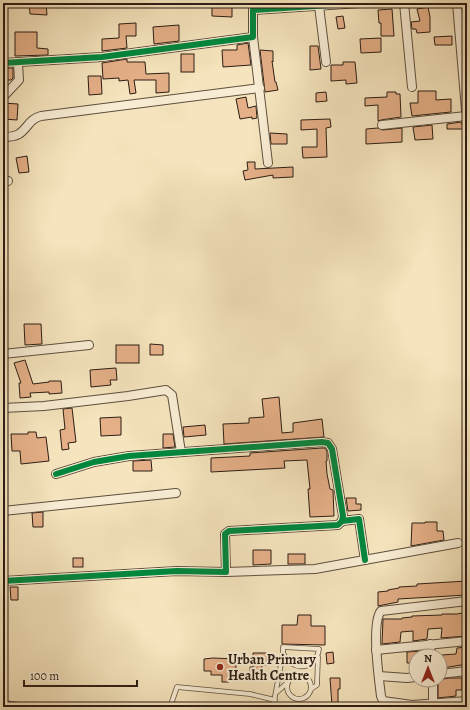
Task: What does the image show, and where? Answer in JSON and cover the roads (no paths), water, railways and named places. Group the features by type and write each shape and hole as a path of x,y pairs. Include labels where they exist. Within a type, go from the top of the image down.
{"street":[{"path":"268,163 253,37 252,6 319,6 360,3"},
{"path":"404,3 412,87"},
{"path":"382,125 467,119 457,3"},
{"path":"319,6 326,62"},
{"path":"3,63 102,57 253,37"},
{"path":"3,97 19,80 18,63"},
{"path":"3,137 19,134 34,118 41,116 260,88"},
{"path":"3,354 89,345"},
{"path":"3,408 44,406 166,390 172,395 181,452"},
{"path":"56,474 94,462 129,456 322,442 328,444 332,449 343,516 342,521"},
{"path":"3,511 176,493"},
{"path":"226,572 225,534 229,531 338,525 342,521 359,519 365,560"},
{"path":"3,581 177,571 226,572 304,570 458,542"},
{"path":"463,703 406,705 383,701 381,696 376,650 378,617 381,611 467,601"},
{"path":"376,650 467,641"},
{"path":"448,673 467,671"},
{"path":"379,676 408,678"},
{"path":"432,688 433,703"}],"lane":[{"path":"288,682 289,693 296,698 304,698 307,696 311,689 317,685 319,649 283,647 286,658 295,666 301,667 312,663 318,654"},
{"path":"273,707 284,653"},
{"path":"301,667 301,675"},
{"path":"276,693 294,676 301,675 308,678 311,689"},
{"path":"170,707 177,687 250,694 275,700"}],"waterway":[{"path":"3,701 47,707"}],"place":[{"name":"Urban Primary Health Centre","path":"220,667"}]}
